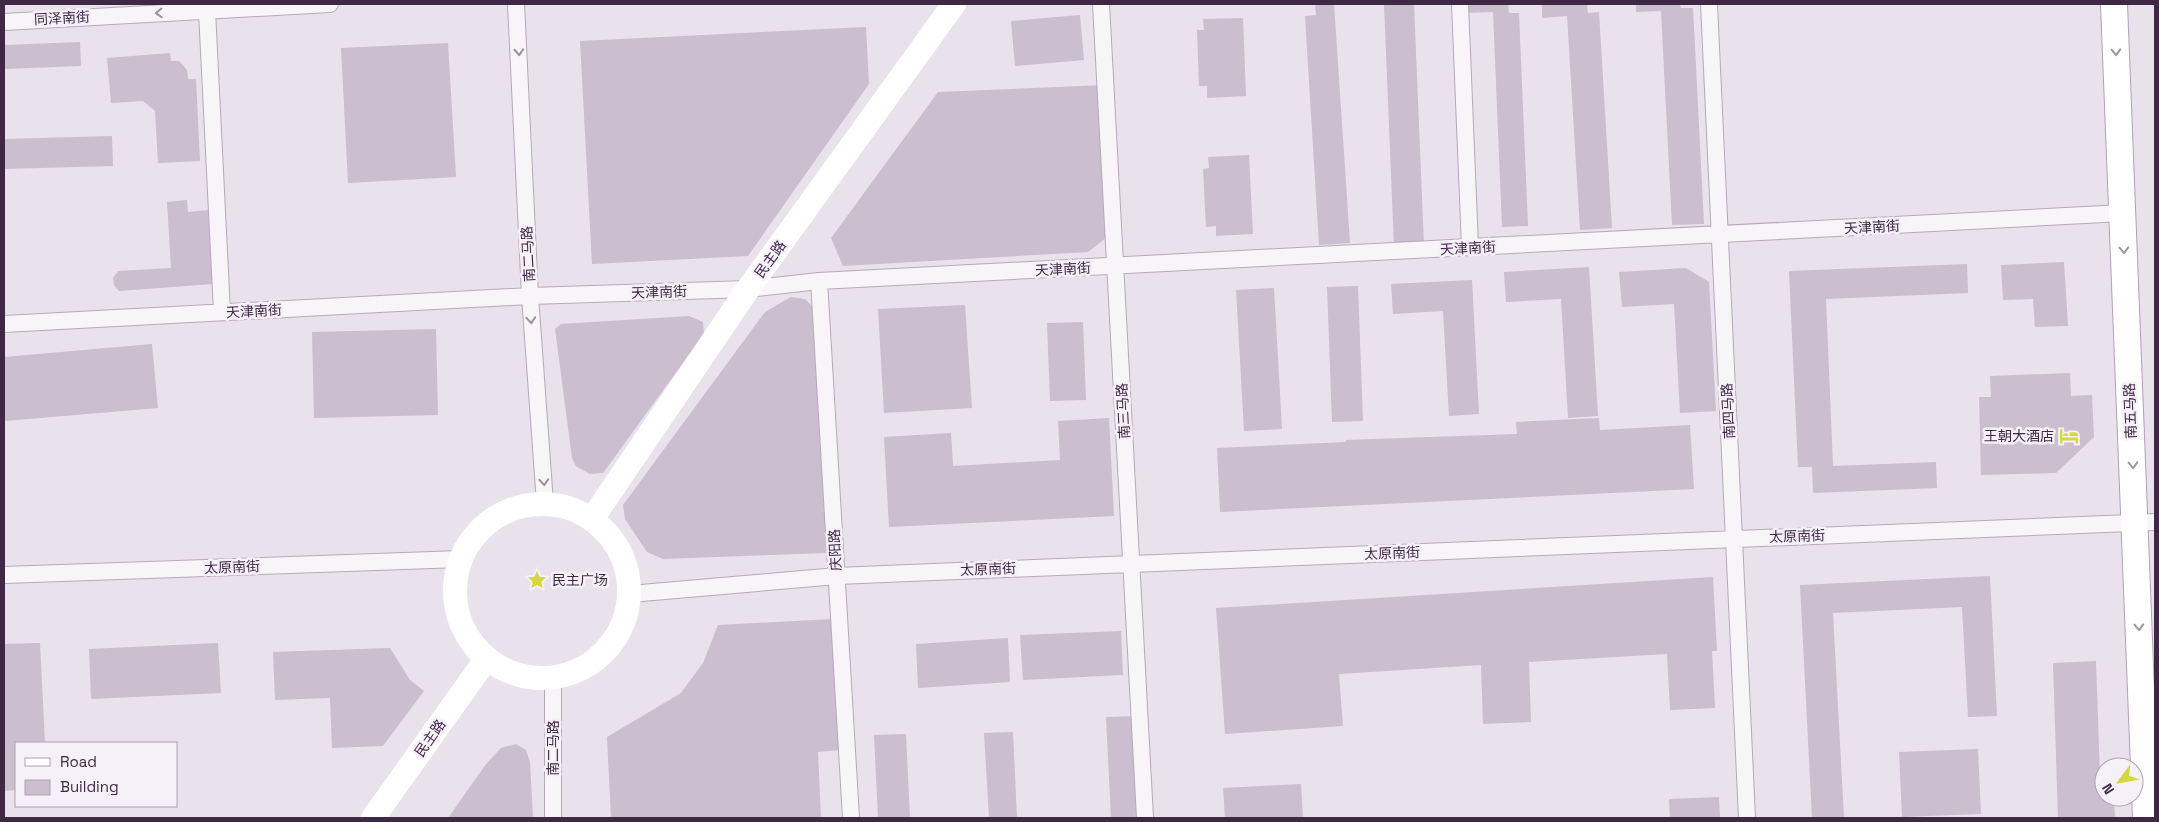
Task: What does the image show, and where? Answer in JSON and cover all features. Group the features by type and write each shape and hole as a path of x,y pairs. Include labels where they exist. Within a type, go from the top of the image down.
{"main road":[{"name":"南五马路","path":"2114,4 2123,214 2145,522 2146,818"}],"street":[{"name":"同泽南街","path":"4,22 330,4"},
{"name":"南二马路","path":"516,4 530,296 545,504"},
{"name":"民主路","path":"592,519 748,289 954,4"},
{"name":"南三马路","path":"1101,4 1145,818"},
{"path":"1460,4 1470,248"},
{"name":"南四马路","path":"1709,4 1747,818"},
{"path":"207,10 222,312"},
{"name":"天津南街","path":"4,324 530,296 748,289 819,281 2123,214"},
{"name":"庆阳路","path":"819,281 851,818"},
{"path":"545,504 570,508 592,519 613,540 626,565 630,594 625,618 615,640 598,659 577,671 553,678 529,677 507,670 487,658 469,637 458,612 455,586 461,559 474,536 494,518 519,507 545,504"},
{"name":"太原南街","path":"630,594 837,576 2145,522"},
{"name":"太原南街","path":"4,576 461,559"},
{"name":"民主路","path":"373,818 487,658"},
{"name":"南二马路","path":"552,818 553,678"}],"building":[{"path":"1315,4 1334,4 1350,243 1319,245 1305,16 1316,15"},
{"path":"1384,4 1414,4 1424,246 1394,247"},
{"path":"1464,4 1508,4 1509,13 1519,13 1528,226 1502,227 1493,12 1464,13"},
{"path":"1542,4 1587,4 1588,13 1599,12 1612,228 1580,230 1567,16 1542,18"},
{"path":"1636,4 1680,4 1681,8 1693,8 1704,224 1672,225 1661,11 1636,12"},
{"path":"1080,15 1084,60 1015,66 1011,21"},
{"path":"1243,18 1246,96 1207,98 1207,86 1199,86 1197,30 1204,30 1203,19"},
{"path":"866,27 869,84 748,256 592,264 580,41"},
{"path":"80,42 81,66 4,69 4,45"},
{"path":"448,43 456,177 348,183 341,48"},
{"path":"170,53 171,61 179,61 187,70 188,79 196,79 200,161 158,163 155,111 143,101 111,103 107,58"},
{"path":"1104,85 1111,234 1088,252 843,266 831,238 938,92"},
{"path":"112,136 113,166 4,169 4,139"},
{"path":"1249,155 1253,234 1216,236 1216,226 1206,227 1203,169 1209,168 1208,157"},
{"path":"187,200 188,212 208,210 213,284 119,291 114,285 113,278 118,271 171,268 167,202"},
{"path":"2064,262 2068,326 2035,327 2033,299 2003,300 2001,265"},
{"path":"1967,264 1968,293 1826,299 1833,466 1936,462 1937,488 1813,493 1812,467 1798,467 1789,271"},
{"path":"1589,267 1598,416 1568,418 1561,299 1506,302 1504,272"},
{"path":"1686,268 1709,282 1716,411 1680,413 1674,304 1622,307 1619,272"},
{"path":"1472,280 1479,414 1449,416 1443,311 1393,314 1391,284"},
{"path":"1358,286 1363,421 1332,422 1327,287"},
{"path":"1274,288 1282,429 1244,431 1236,290"},
{"path":"791,297 805,299 817,311 826,553 663,559 647,552 625,519 623,505 765,312"},
{"path":"965,305 972,408 884,413 878,309"},
{"path":"689,316 703,322 704,334 603,473 590,474 576,466 572,458 555,329 561,324"},
{"path":"1083,322 1086,400 1050,401 1047,323"},
{"path":"436,329 438,415 314,418 312,332"},
{"path":"152,344 158,408 5,421 4,357"},
{"path":"2070,373 2071,396 2092,395 2094,437 2056,473 1981,475 1979,397 1991,397 1990,376"},
{"path":"1109,418 1114,516 889,527 884,437 951,433 953,466 1060,460 1058,421"},
{"path":"1599,418 1600,430 1690,425 1694,489 1220,512 1217,448 1346,442 1346,440 1517,434 1516,422"},
{"path":"1990,576 1997,716 1968,717 1962,607 1833,613 1844,818 1812,818 1800,585"},
{"path":"1713,577 1717,651 1712,651 1715,708 1670,710 1667,654 1529,662 1531,722 1483,724 1481,665 1339,674 1343,726 1225,734 1216,608"},
{"path":"833,619 841,750 818,752 821,818 611,818 607,737 681,693 703,663 718,625"},
{"path":"1121,631 1123,675 1023,680 1020,635"},
{"path":"1008,638 1010,682 918,688 916,644"},
{"path":"40,643 45,742 15,742 15,790 4,791 4,644"},
{"path":"218,643 221,693 91,699 89,649"},
{"path":"390,648 410,680 424,691 383,746 332,748 330,698 275,700 273,652"},
{"path":"2096,661 2099,757 2094,757 2094,807 2114,807 2115,818 2058,818 2053,663"},
{"path":"1137,716 1142,818 1111,818 1106,717"},
{"path":"1013,732 1017,818 989,818 984,733"},
{"path":"906,734 910,818 878,818 874,735"},
{"path":"516,744 526,750 530,762 533,818 448,818 486,764 501,748"},
{"path":"1978,749 1981,814 1902,817 1899,752"},
{"path":"1301,784 1303,818 1225,818 1223,788"},
{"path":"1719,797 1720,818 1670,818 1669,799"}],"place":[{"name":"王朝大酒店","path":"2069,436"},
{"name":"民主广场","path":"537,580"}]}
